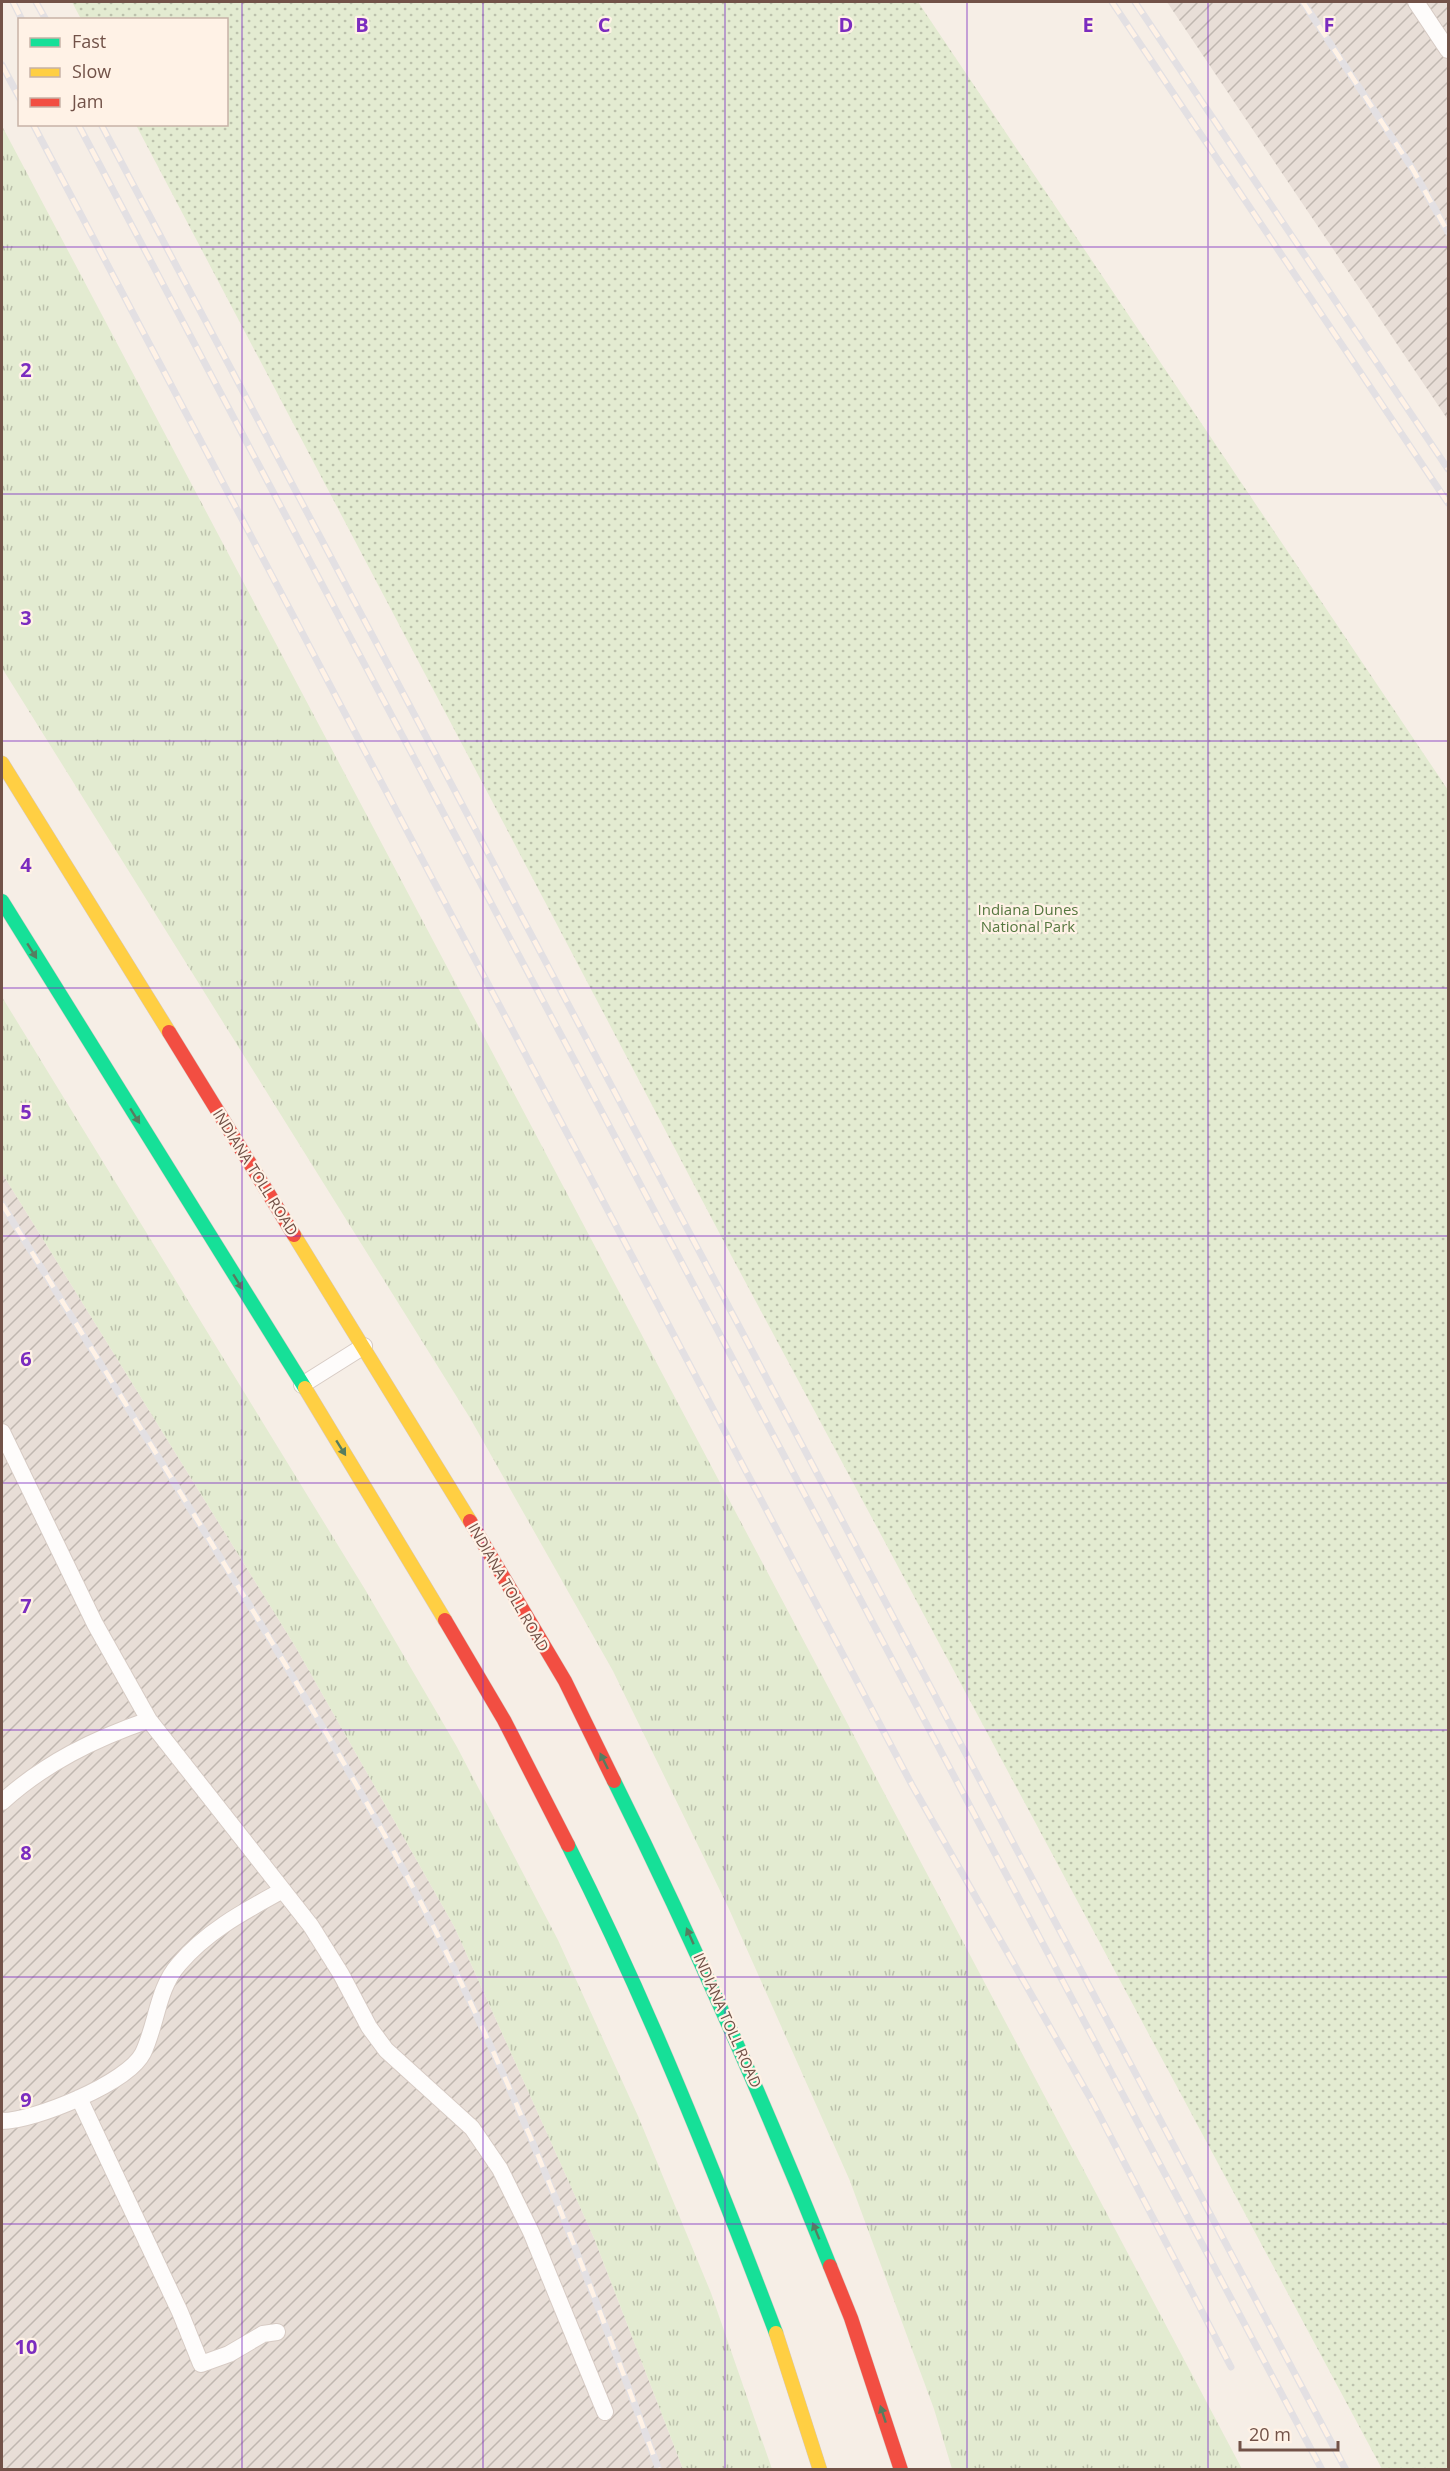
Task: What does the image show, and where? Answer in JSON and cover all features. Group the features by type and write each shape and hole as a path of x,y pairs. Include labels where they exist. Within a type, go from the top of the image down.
{"highway":[{"name":"INDIANA TOLL ROAD","path":"2,763 364,1346 565,1681 682,1918 771,2118 847,2307 901,2469"},
{"path":"2,901 374,1499 504,1720 620,1947 707,2150 780,2343 820,2469"}],"lane":[{"path":"1416,2 1449,50"},
{"path":"302,1385 364,1346"},
{"path":"2,1432 9,1466 149,1720 311,1926 369,2027 386,2050 472,2128 501,2169 531,2232 605,2412"},
{"path":"2,1802 40,1771 66,1755 102,1737 149,1720"},
{"path":"2,2121 67,2104 117,2079 142,2055 162,1992 177,1966 201,1940 236,1916 283,1890"},
{"path":"78,2098 180,2312 201,2364 229,2354 263,2334 277,2332"}],"shaded area":[{"path":"1167,2 1448,2 1448,420"},
{"path":"2,1173 295,1646 454,1926 594,2238 683,2469 2,2469"}],"green space":[{"name":"Indiana Dunes National Park","path":"72,2 918,2 1448,790 1448,2469 1382,2469 732,1257 137,126 228,126 228,18 80,18"},
{"path":"2,126 1242,2469 952,2469 934,2409 850,2181 729,1909 613,1671 470,1418 2,668"},
{"path":"2,997 366,1591 457,1747 558,1940 638,2116 711,2293 772,2469 683,2469 594,2238 454,1926 295,1646 2,1173"}],"railway":[{"path":"13,2 21,18"},
{"path":"36,2 45,18"},
{"path":"1112,2 1448,503"},
{"path":"1135,2 1448,469"},
{"path":"1303,2 1412,168 1448,232"},
{"path":"2,65 18,95"},
{"path":"34,126 912,1785 1092,2101 1231,2367"},
{"path":"79,126 1322,2470"},
{"path":"102,126 1346,2470"},
{"path":"2,1204 312,1710 362,1795 433,1926 526,2126 608,2332 659,2470"}],"traffic: fast":[{"path":"2,901 305,1388"},
{"path":"614,1781 727,2021 830,2266"},
{"path":"568,1845 625,1965 678,2086 776,2333"}],"traffic: slow":[{"path":"2,763 169,1032"},
{"path":"294,1235 470,1521"},
{"path":"305,1388 445,1620"},
{"path":"776,2333 820,2470"}],"traffic: jam":[{"path":"169,1032 294,1235"},
{"path":"470,1521 565,1681 614,1781"},
{"path":"445,1620 504,1720 568,1845"},
{"path":"830,2266 851,2318 901,2470"}]}
